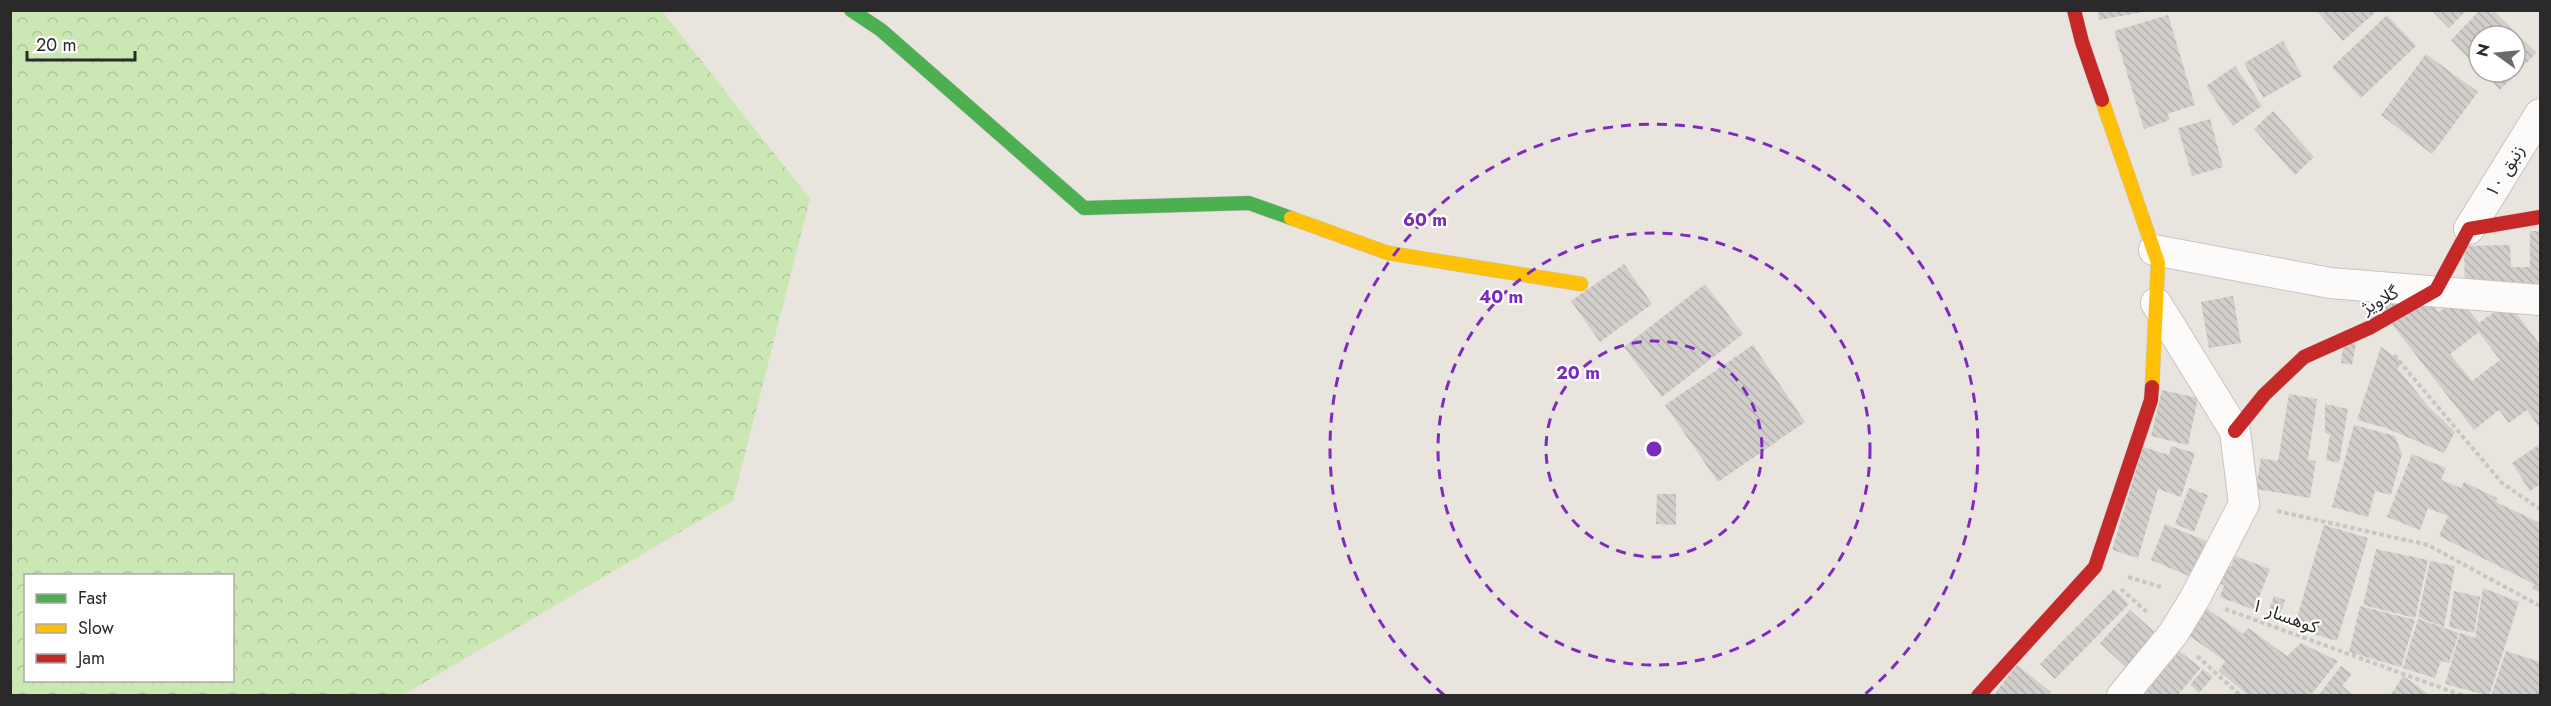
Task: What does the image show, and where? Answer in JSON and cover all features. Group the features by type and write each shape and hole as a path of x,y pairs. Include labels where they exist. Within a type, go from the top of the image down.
{"street":[{"path":"851,10 881,30 1084,208 1249,203 1388,253 1581,284"},
{"path":"1978,696 2096,567 2151,400 2158,263 2082,42 2074,10"},
{"name":"زنبق ۱۰","path":"2469,229 2541,114"},
{"path":"2436,290 2469,229 2541,217"},
{"path":"2154,250 2330,283 2436,290 2536,305"},
{"name":"گلاویژ","path":"2235,431 2264,394 2304,357 2371,327 2436,290"},
{"path":"2122,696 2173,634 2195,598 2244,504 2235,431 2156,303"}],"path":[{"path":"2371,327 2502,483 2541,509"},
{"path":"2244,504 2428,545 2541,606"},
{"name":"کوهسار ۱","path":"2096,567 2195,598 2464,696"}],"green space":[{"path":"10,11 662,11 810,199 733,501 403,695 11,695"}],"building":[{"path":"2097,10 2143,10 2143,12 2099,20"},
{"path":"2316,10 2378,10 2343,41"},
{"path":"2431,10 2467,10 2449,28"},
{"path":"2480,10 2493,10 2507,24 2467,24 2467,57 2451,40"},
{"path":"2168,15 2195,105 2167,114 2170,120 2144,129 2114,31"},
{"path":"2387,15 2416,46 2361,98 2332,67"},
{"path":"2283,41 2302,76 2263,98 2244,63"},
{"path":"2527,44 2536,53 2527,62"},
{"path":"2426,54 2478,92 2432,154 2381,115"},
{"path":"2235,66 2262,106 2233,126 2206,86"},
{"path":"2494,84 2506,84 2500,90"},
{"path":"2273,111 2314,157 2295,175 2254,129"},
{"path":"2210,119 2223,167 2192,176 2178,128"},
{"path":"2530,231 2540,231 2540,287 2465,289 2464,246 2510,245 2511,267 2530,267"},
{"path":"1624,264 1652,304 1600,342 1571,301"},
{"path":"2415,283 2439,312 2459,297 2479,323 2508,302 2540,345 2540,428 2527,410 2509,423 2499,410 2474,430 2381,310","holes":["2479,332 2500,360 2472,381 2450,354"]},
{"path":"1705,284 1743,334 1662,397 1624,347"},
{"path":"2233,296 2241,343 2209,348 2201,302"},
{"path":"2344,342 2356,344 2352,365 2341,363"},
{"path":"1753,345 1805,422 1718,482 1665,405"},
{"path":"2381,347 2401,361 2398,369 2428,406 2455,432 2444,453 2386,428 2357,420"},
{"path":"2162,390 2198,398 2188,445 2151,436"},
{"path":"2289,394 2317,399 2308,460 2316,461 2310,498 2256,489 2261,458 2278,461"},
{"path":"2325,404 2348,409 2339,463 2326,460 2330,435 2325,433"},
{"path":"2354,425 2395,436 2402,454 2391,495 2375,491 2368,517 2332,507"},
{"path":"2540,444 2540,484 2530,491 2512,463"},
{"path":"2171,446 2195,453 2181,497 2158,489 2138,558 2112,550 2143,447 2169,455"},
{"path":"2412,454 2446,468 2441,480 2461,488 2464,482 2497,498 2496,502 2540,523 2540,593 2532,588 2534,584 2439,536 2448,516 2428,508 2420,530 2387,517"},
{"path":"2189,488 2208,495 2194,532 2175,524"},
{"path":"1657,494 1676,494 1676,525 1656,524"},
{"path":"2165,524 2206,541 2191,577 2151,560"},
{"path":"2324,525 2368,538 2337,641 2294,628"},
{"path":"2376,549 2428,560 2415,618 2363,605"},
{"path":"2235,556 2270,569 2254,610 2220,597 2224,585 2215,582 2223,564 2231,567"},
{"path":"2430,561 2455,566 2444,627 2418,617"},
{"path":"2483,588 2519,602 2489,696 2445,684 2460,633 2475,638"},
{"path":"2114,589 2129,604 2055,679 2040,664"},
{"path":"2454,591 2480,597 2474,633 2449,627"},
{"path":"2274,596 2285,600 2277,622 2266,618"},
{"path":"2199,603 2243,634 2248,628 2287,656 2301,643 2338,661 2310,696 2249,696 2219,671 2225,661 2181,630"},
{"path":"2360,606 2415,620 2401,667 2349,652"},
{"path":"2130,610 2160,637 2130,671 2100,643"},
{"path":"2418,619 2459,633 2449,663 2441,661 2435,678 2403,668"},
{"path":"2174,647 2201,668 2177,696 2137,696"},
{"path":"2506,651 2540,662 2540,696 2491,696"},
{"path":"2017,665 2051,692 2049,696 1993,696"},
{"path":"2341,666 2352,674 2342,686 2354,696 2318,696"},
{"path":"2203,669 2213,677 2199,693 2190,685"},
{"path":"2403,676 2431,696 2390,696"}],"traffic: fast":[{"path":"851,10 881,30 1084,208 1249,203 1291,218"}],"traffic: slow":[{"path":"2102,100 2158,263 2152,387"},
{"path":"1291,218 1388,253 1581,284"}],"traffic: jam":[{"path":"2074,10 2082,42 2102,100"},
{"path":"2235,431 2264,395 2304,357 2371,327 2436,290 2469,229 2540,217"},
{"path":"1978,696 2095,567 2151,400 2152,387"}]}
